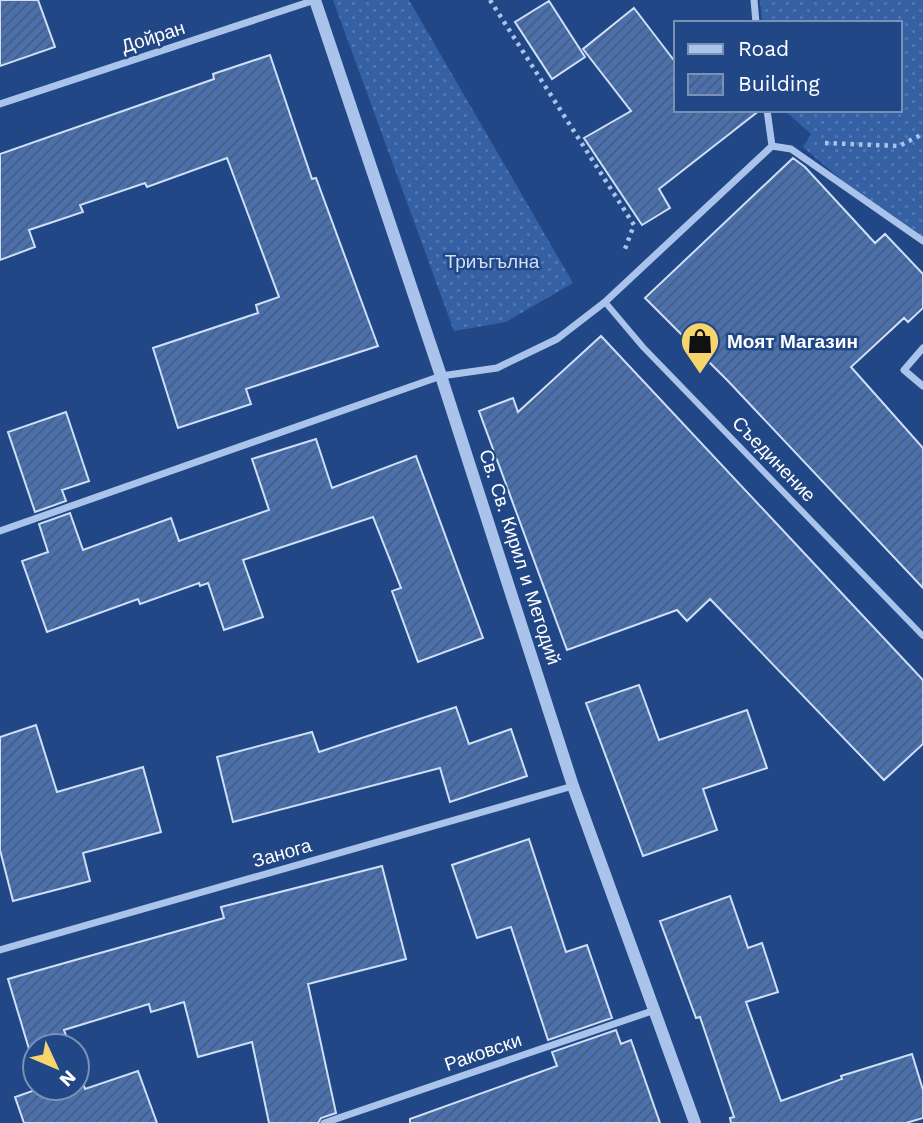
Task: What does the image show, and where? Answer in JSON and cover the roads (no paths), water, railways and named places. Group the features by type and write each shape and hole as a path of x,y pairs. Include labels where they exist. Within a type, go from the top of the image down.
{"street":[{"name":"Дойран","path":"0,104 315,0"},
{"name":"Св. Св. Кирил и Методий","path":"315,0 441,376 573,786 652,1011 695,1123"},
{"path":"754,0 757,21"},
{"path":"767,112 772,146"},
{"path":"0,531 441,376 496,368 557,339 605,302 772,146"},
{"path":"772,146 791,149 923,241"},
{"name":"Съединение","path":"605,302 643,347 923,636"},
{"path":"923,348 904,370 923,386"},
{"name":"Занога","path":"0,950 573,786"},
{"name":"Раковски","path":"324,1123 652,1011"}],"place":[{"name":"Моят Магазин","path":"700,375"}],"park label":[{"name":"Триъгълна","path":"492,261"}]}
